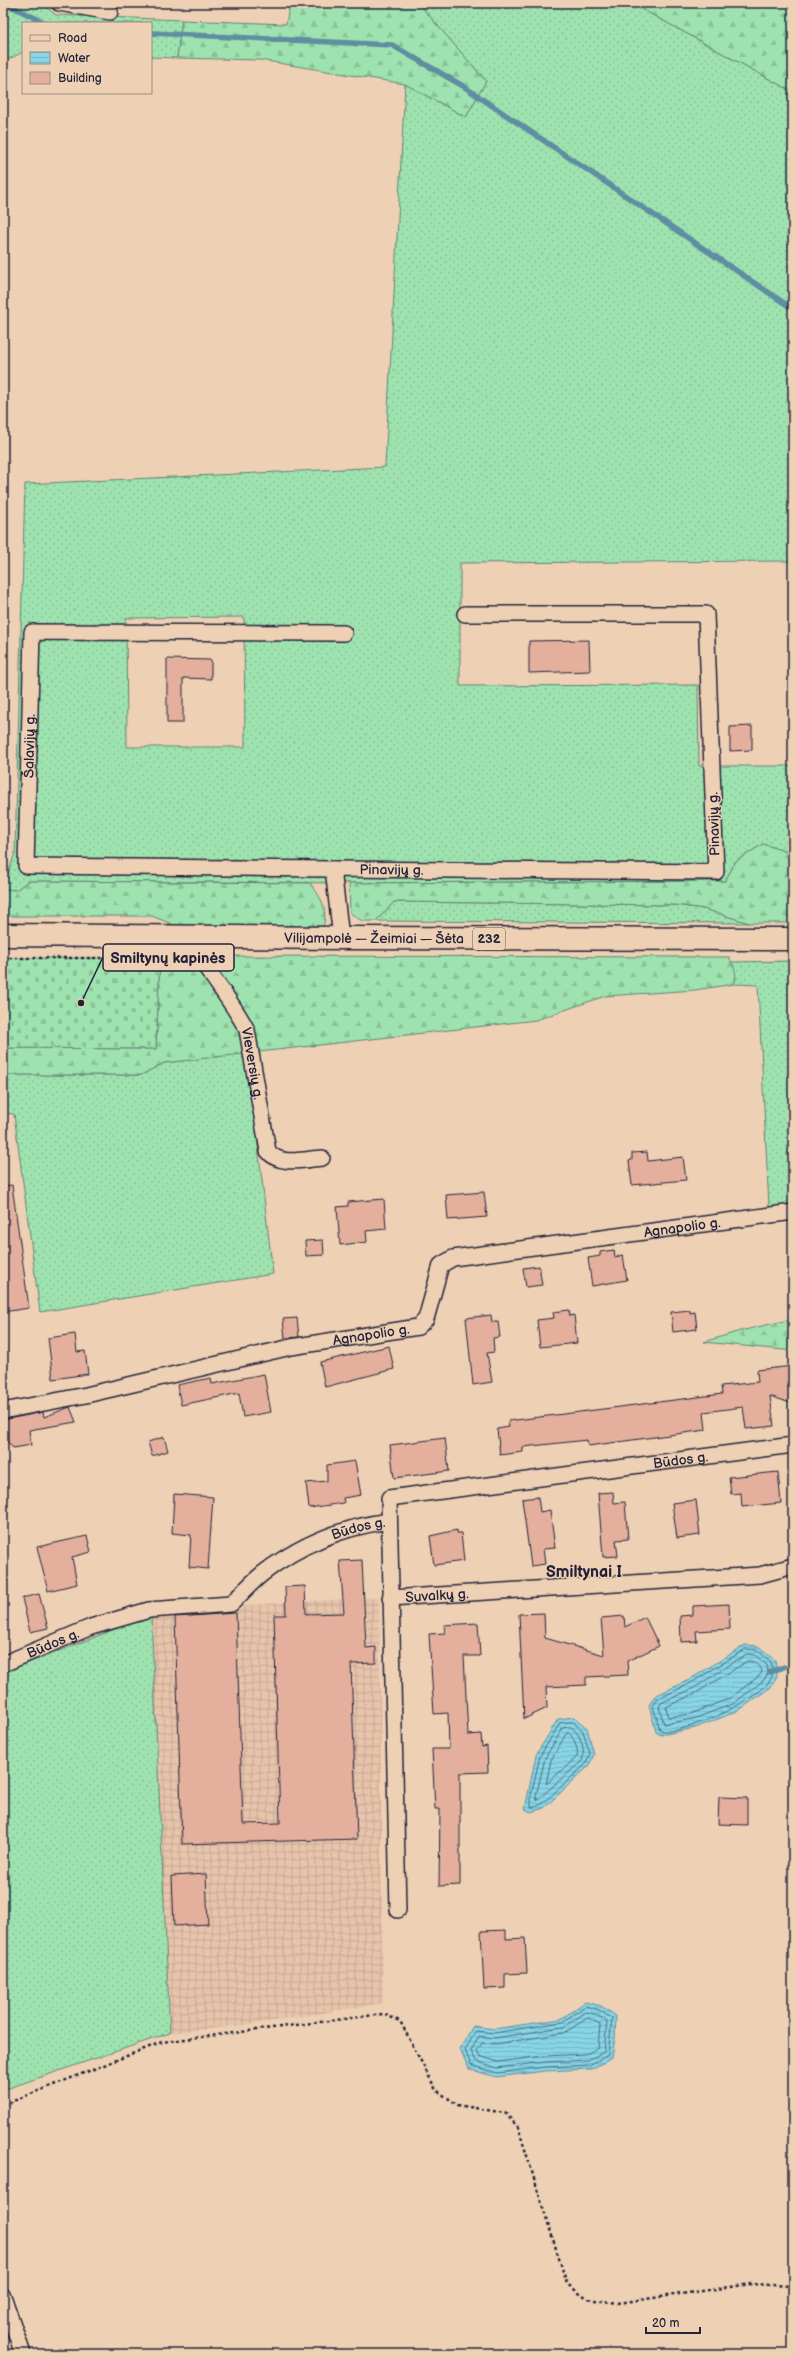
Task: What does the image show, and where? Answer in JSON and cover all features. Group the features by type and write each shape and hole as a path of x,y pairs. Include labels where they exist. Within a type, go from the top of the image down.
{"main road":[{"name":"Vilijampolė — Žeimiai — Šėta","path":"3,935 341,938 793,939"}],"street":[{"path":"59,3 110,12"},
{"name":"Pinavijų g.","path":"333,869 716,872 706,614 465,614"},
{"name":"Šalavijų g.","path":"333,869 26,866 32,632 344,633"},
{"path":"333,869 341,938"},
{"name":"Vieversių g.","path":"186,936 197,956 240,1014 247,1030 268,1151 272,1156 286,1161 322,1158"},
{"name":"Agnapolio g.","path":"3,1411 86,1395 291,1347 418,1327 426,1319 441,1265 453,1258 793,1212"},
{"name":"Būdos g.","path":"3,1664 92,1628 149,1610 231,1604 262,1574 320,1538 369,1523 389,1521 388,1498 793,1446"},
{"path":"389,1521 390,1598"},
{"name":"Suvalkų g.","path":"398,1910 390,1598 760,1575 793,1566"},
{"path":"3,2296 23,2354"}],"path":[{"path":"3,958 129,958"},
{"path":"3,2105 162,2042 383,2014 400,2021 436,2090 458,2105 505,2113 518,2127 567,2284 588,2299 618,2303 752,2284 793,2286"}],"shaded area":[{"path":"379,1597 383,2003 256,2024 170,2033 151,1615 232,1606"}],"green space":[{"path":"3,3 41,3 56,15 182,20 177,58 152,57 152,22 22,22 22,52 3,62"},
{"path":"290,3 418,3 486,81 466,117 405,84 260,60 177,58 182,20 286,24"},
{"path":"418,3 631,3 793,92 793,561 460,563 460,686 698,685 699,766 793,766 793,854 763,844 736,861 725,881 349,883 28,881 16,890 3,889 3,879 8,874 15,853 25,484 385,467 405,84 466,117 486,81","holes":["244,617 245,747 127,747 126,618"]},
{"path":"631,3 793,3 793,92"},
{"path":"763,844 793,854 793,923 749,923 704,909 675,905 394,902 376,921 362,921 350,913 349,883 725,881 736,861"},
{"path":"28,881 310,883 321,899 325,915 323,928 174,925 152,916 3,916 3,889 16,890"},
{"path":"394,902 675,905 704,909 749,923 376,921"},
{"path":"197,956 729,957 734,967 736,977 734,984 695,990 605,996 536,1020 164,1063 141,1075 3,1075 3,1048 156,1049 160,958"},
{"path":"3,958 160,958 156,1049 3,1048"},
{"path":"793,961 793,1206 769,1208 758,985 734,984 736,978 731,962"},
{"path":"247,1053 273,1274 40,1312 14,1114 3,1113 3,1075 141,1075 164,1063"},
{"path":"793,1319 793,1351 704,1342 740,1331"},
{"path":"151,1615 170,2033 3,2090 3,1673"}],"water":[{"path":"745,1645 758,1646 775,1660 777,1676 771,1687 738,1711 695,1728 661,1735 656,1732 649,1705 655,1696 689,1680"},
{"path":"574,1717 587,1728 594,1754 589,1766 544,1808 531,1812 525,1809 536,1755 558,1719"},
{"path":"585,2002 601,2006 616,2016 612,2058 591,2069 545,2071 496,2077 469,2069 460,2049 473,2026 494,2029 561,2019"}],"building":[{"path":"589,640 590,671 529,673 529,641"},
{"path":"167,659 211,660 211,679 183,678 183,723 167,723"},
{"path":"752,726 752,750 730,751 730,727"},
{"path":"647,1152 648,1161 683,1157 686,1180 632,1185 629,1161 632,1160 632,1153"},
{"path":"12,1185 29,1308 3,1312 3,1186"},
{"path":"484,1192 487,1217 448,1220 446,1195"},
{"path":"384,1199 386,1229 366,1231 367,1242 340,1245 337,1207 348,1206 348,1202"},
{"path":"323,1240 324,1255 306,1256 305,1241"},
{"path":"614,1250 615,1257 623,1255 627,1280 592,1286 588,1258 600,1256 600,1252"},
{"path":"539,1266 542,1285 526,1287 523,1268"},
{"path":"569,1310 570,1316 574,1315 577,1343 540,1347 537,1320 554,1318 553,1312"},
{"path":"690,1310 690,1313 695,1312 697,1329 673,1332 671,1312"},
{"path":"491,1315 492,1322 498,1322 500,1337 493,1338 494,1352 487,1353 492,1382 473,1385 466,1318"},
{"path":"297,1318 299,1337 285,1338 283,1319"},
{"path":"75,1334 77,1352 85,1351 88,1374 53,1379 48,1338"},
{"path":"389,1346 394,1369 325,1387 320,1362"},
{"path":"793,1366 793,1404 770,1396 774,1426 746,1429 743,1407 704,1412 706,1430 588,1446 587,1440 523,1447 523,1452 500,1455 497,1429 509,1427 508,1421 722,1394 721,1386 758,1382 757,1370"},
{"path":"264,1374 271,1412 243,1417 239,1393 181,1405 177,1385 211,1378 212,1384"},
{"path":"70,1407 76,1422 29,1430 31,1445 13,1448 6,1440 3,1420 43,1412 44,1417"},
{"path":"164,1437 168,1451 152,1456 148,1442"},
{"path":"445,1438 449,1471 394,1478 390,1445"},
{"path":"355,1461 361,1495 343,1498 344,1503 309,1508 306,1483 327,1481 327,1465"},
{"path":"778,1472 781,1503 742,1507 741,1493 731,1494 729,1477"},
{"path":"613,1492 614,1503 625,1502 628,1539 616,1540 618,1556 603,1557 598,1493"},
{"path":"174,1494 213,1497 208,1569 189,1567 191,1535 172,1533"},
{"path":"538,1497 540,1512 550,1510 555,1548 543,1549 545,1564 531,1566 522,1499"},
{"path":"696,1500 700,1535 677,1538 672,1503"},
{"path":"457,1530 457,1533 461,1533 464,1561 434,1565 430,1536"},
{"path":"87,1536 91,1552 72,1557 77,1584 48,1591 37,1547"},
{"path":"362,1560 366,1648 376,1647 376,1663 351,1664 357,1839 182,1844 175,1617 236,1613 243,1824 280,1823 274,1615 286,1615 285,1587 305,1586 306,1614 344,1613 340,1561"},
{"path":"39,1594 48,1628 30,1632 22,1598"},
{"path":"729,1604 730,1629 696,1631 697,1641 681,1642 680,1616 693,1615 693,1606"},
{"path":"544,1613 545,1638 604,1655 601,1618 624,1616 625,1627 645,1617 659,1646 627,1661 628,1675 586,1677 586,1685 546,1687 547,1708 524,1719 519,1614"},
{"path":"478,1623 480,1656 464,1656 468,1735 481,1734 482,1747 487,1746 488,1772 460,1773 460,1885 439,1886 440,1809 435,1809 432,1749 449,1749 448,1713 434,1714 429,1634 445,1633 444,1625"},
{"path":"719,1797 747,1798 747,1825 718,1824"},
{"path":"206,1874 208,1924 174,1926 172,1876"},
{"path":"506,1930 506,1939 525,1938 527,1973 505,1974 505,1988 484,1989 481,1931"}],"waterway":[{"path":"5,3 43,22"},
{"path":"152,33 392,45 463,86 793,309"},
{"path":"770,1672 784,1667"}],"place":[{"name":"Smiltynų kapinės","path":"81,1003"}],"district":[{"name":"Smiltynai I","path":"584,1572"}]}
